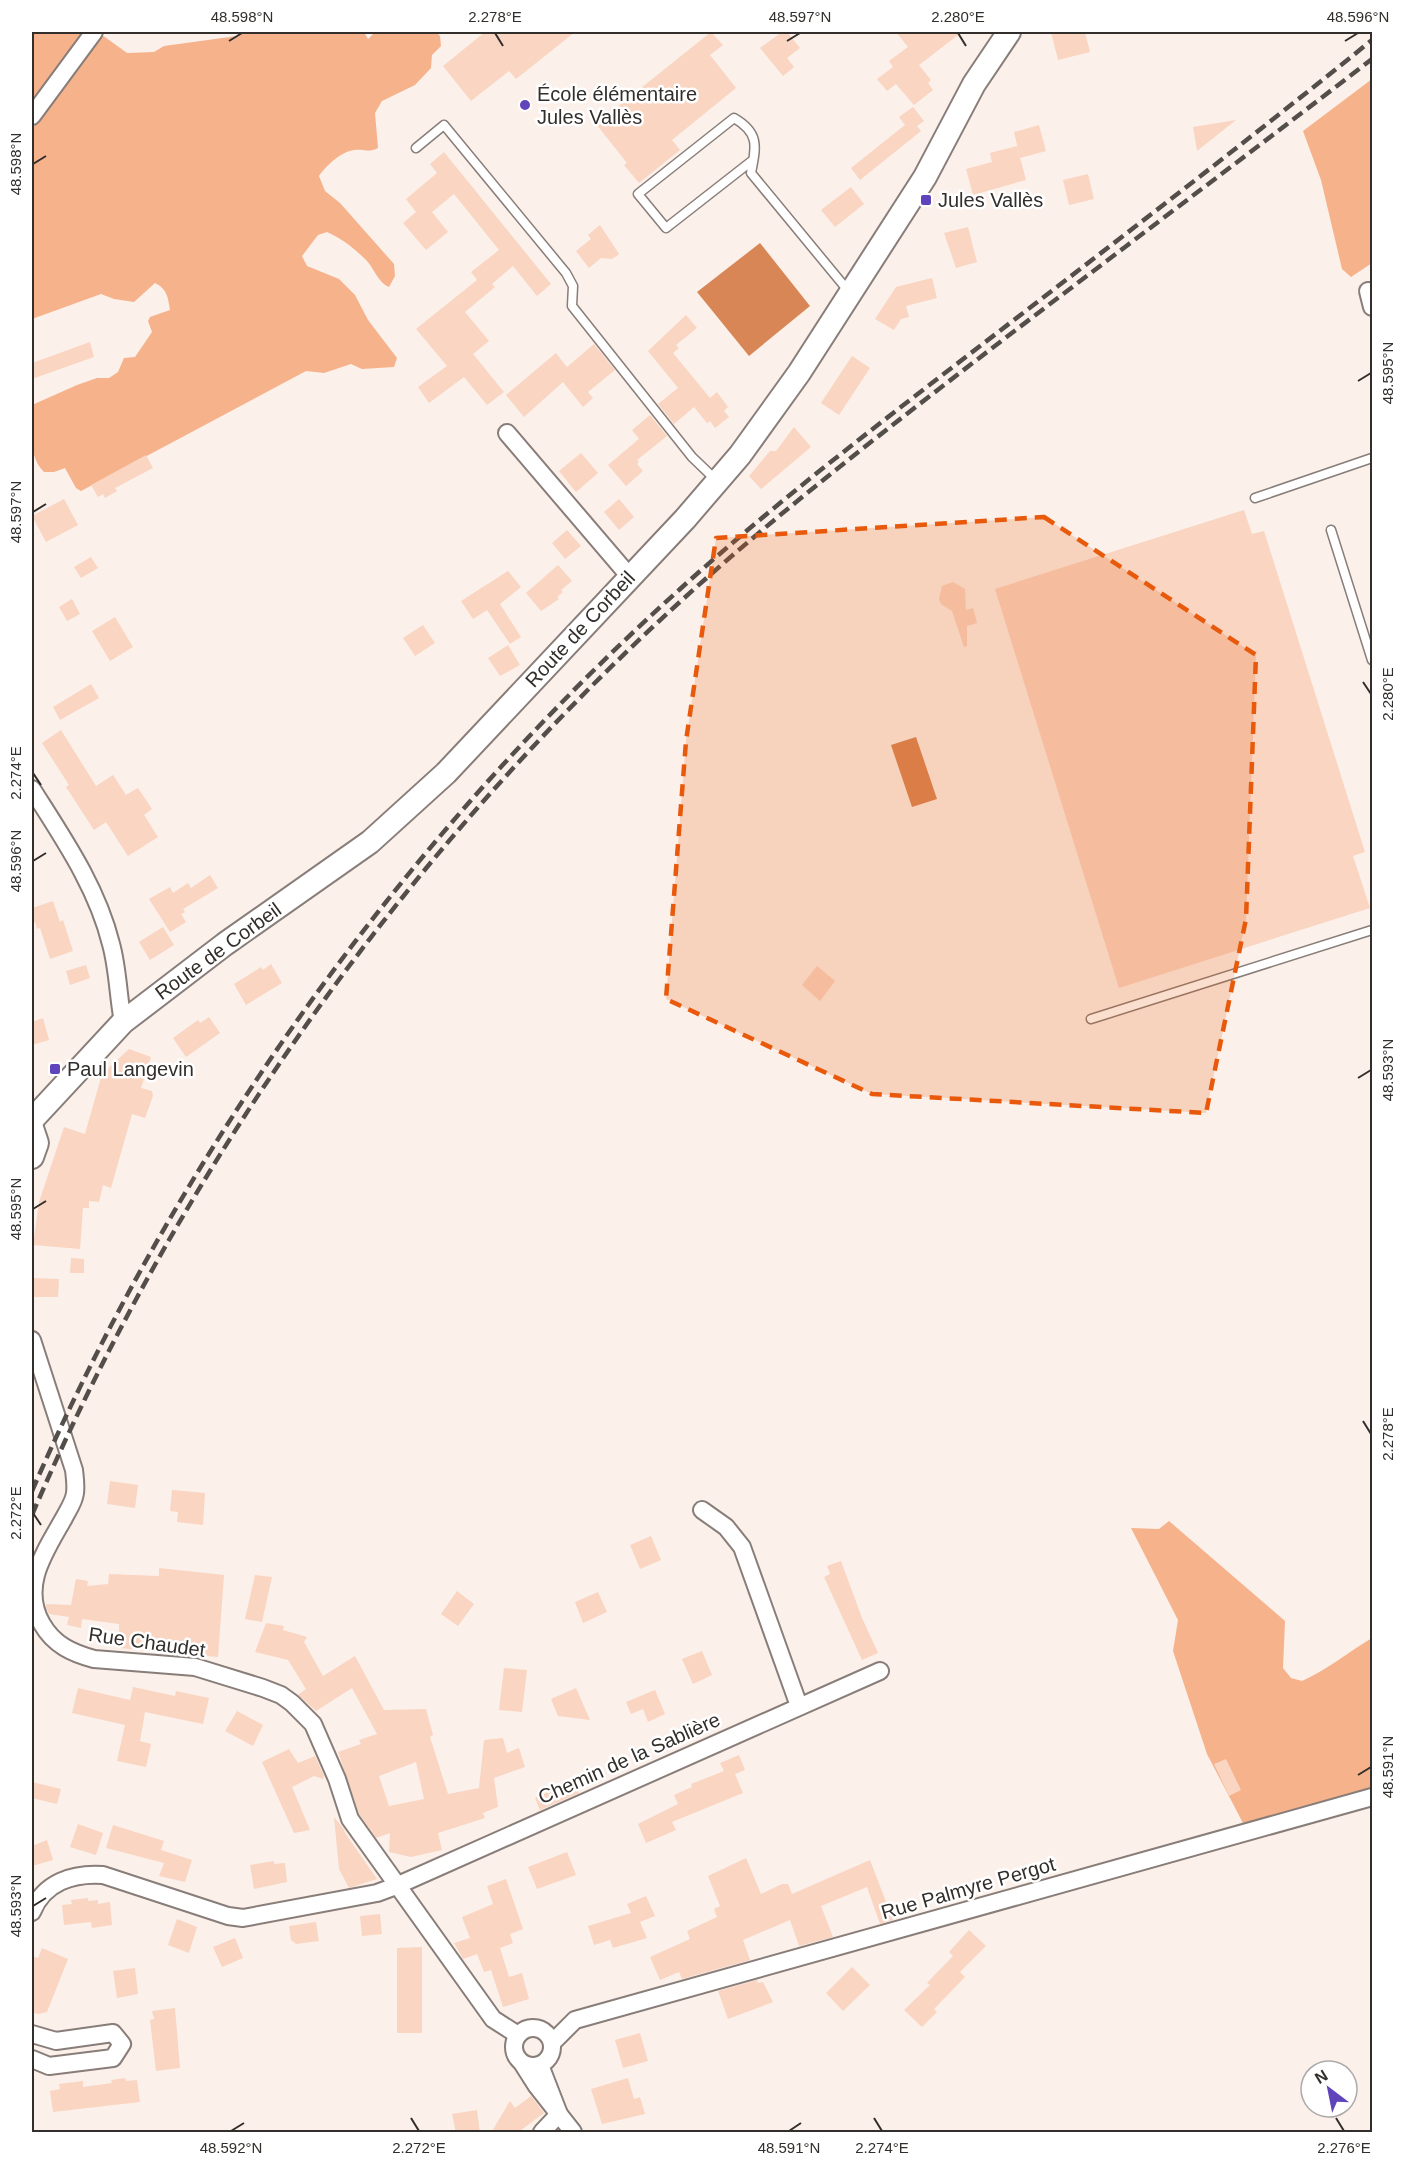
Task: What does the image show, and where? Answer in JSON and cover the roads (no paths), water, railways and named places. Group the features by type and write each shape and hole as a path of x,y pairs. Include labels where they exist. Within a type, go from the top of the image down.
{"main road":[{"name":"Route de Corbeil","path":"32,1120 123,1022 225,944 370,842 446,773 717,482 792,382 850,293 925,177 974,84 1009,32"},
{"path":"32,1128 37,1143 32,1157"}],"street":[{"path":"32,116 94,32"},
{"path":"507,432 630,577"},
{"path":"32,789 82,869 104,920 112,946 123,1022"},
{"name":"Rue Chaudet","path":"32,1340 74,1470 76,1486 71,1505 43,1554 33,1583 36,1614 46,1630 58,1643 71,1652 94,1659 195,1666 281,1695 313,1724 337,1779 350,1819 396,1886 493,2019 518,2035"},
{"path":"702,1510 726,1527 742,1547 799,1706"},
{"name":"Chemin de la Sablière","path":"32,1912 37,1898 58,1881 89,1874 103,1875 228,1916 243,1918 377,1893 880,1671"},
{"name":"Rue Palmyre Pergot","path":"540,2029 1372,1797"},
{"name":"Rue Palmyre Pergot","path":"552,2043 575,2020"},
{"path":"522,2063 540,2065 549,2059 552,2043 550,2037 540,2029 528,2029 518,2035 515,2053 536,2085 573,2133"},
{"path":"32,2034 56,2041 112,2033 122,2043 113,2058 49,2066 32,2059"},
{"path":"540,2065 559,2114"},
{"path":"542,2133 559,2114"}],"lane":[{"path":"753,160 666,228 638,194 734,118 748,126 756,144 751,174 850,293"},
{"path":"416,148 444,125 566,273 573,286 572,306 692,457 717,482"},
{"path":"1255,498 1372,458"},
{"path":"1331,530 1372,660"},
{"path":"1091,1019 1372,930"}],"railway":[{"path":"32,1491 91,1365 157,1242 229,1122 308,1006 392,894 482,788 578,686 716,557 867,433 1179,193 1372,40"},
{"path":"32,1515 91,1387 157,1262 229,1140 308,1023 393,909 484,801 580,698 682,600 756,535 948,382 1372,59"}],"place":[{"name":"École élémentaire Jules Vallès","path":"525,105"},
{"name":"Jules Vallès","path":"926,200"},
{"name":"Paul Langevin","path":"55,1069"}]}
